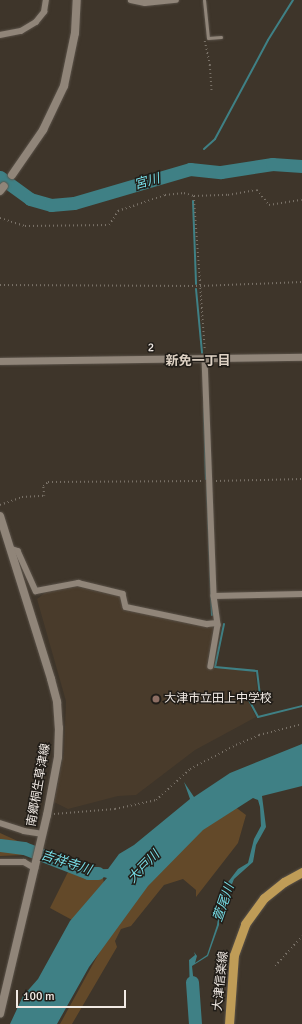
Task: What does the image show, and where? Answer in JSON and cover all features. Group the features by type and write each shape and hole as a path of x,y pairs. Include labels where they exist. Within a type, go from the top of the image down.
{"main road":[{"path":"12,175 43,130 64,86 76,33 76,0"},
{"name":"南郷桐生草津線","path":"0,516 12,549 57,702 58,757 47,815 0,1014"},
{"name":"大津信楽線","path":"229,1024 234,955 245,924 264,898 284,882 302,872"}],"street":[{"path":"0,35 21,31 36,22 44,12 46,0"},
{"path":"131,0 145,3 176,0"},
{"name":"2","path":"0,361 302,356"},
{"path":"205,358 214,596 217,623 211,666"},
{"path":"12,549 18,551 36,591 78,583 123,594 126,607 207,624 217,623"},
{"path":"214,596 302,594"},
{"path":"0,823 24,831 42,834"},
{"path":"0,862 24,862 35,867"}],"lane":[{"path":"204,0 208,38 221,37"}],"path":[{"path":"203,36 210,65 212,90"},
{"path":"0,218 25,226 110,225 118,211 166,195 184,193 194,196 228,195 256,190 270,205 302,200"},
{"path":"194,196 205,358"},
{"path":"0,285 200,286 302,282"},
{"path":"0,505 22,497 44,496 43,486 48,482 210,482 302,479"},
{"path":"47,815 114,809 156,800 190,769 236,745 259,735 302,724"},
{"path":"275,966 302,936"}],"shaded area":[{"name":"大津市立田上中学校","path":"77,587 121,596 124,610 214,626 207,666 255,672 258,692 246,697 256,717 195,750 136,795 118,796 68,809 54,802 64,753 66,701 37,599 46,592"},
{"path":"234,806 246,815 238,843 196,897 196,890 183,879 164,885 131,926 121,929 115,941 117,947 72,1024 60,1024 105,942 146,885 202,828"},
{"path":"0,833 22,843 23,855 0,856"},
{"path":"83,868 103,878 105,888 74,921 50,908 69,870"}],"water":[{"name":"大戸川","path":"302,744 302,786 262,796 266,827 256,845 253,862 234,879 219,917 219,925 208,956 192,966 196,1003 190,994 189,960 195,955 194,952 197,956 195,963 207,955 217,925 222,890 238,869 248,863 254,839 261,826 258,800 253,798 203,830 148,886 89,967 57,1024 10,1024 23,996 38,979 70,921 107,878 79,870 108,869 119,854 134,845 190,799 184,782 194,797 230,773"}],"waterway":[{"path":"204,149 215,139 268,40 293,0"},
{"name":"宮川","path":"0,177 30,199 51,205 74,203 190,169 221,172 272,164 302,166"},
{"path":"193,201 196,284"},
{"path":"196,289 202,353"},
{"path":"204,404 206,479"},
{"path":"207,485 212,615"},
{"path":"224,624 215,667 257,671 260,696 249,700 258,717 302,706"},
{"name":"吉祥寺川","path":"0,845 24,848 88,873 98,873"},
{"name":"萱尾川","path":"192,982 195,1024"}],"place":[{"name":"大津市立田上中学校","path":"156,699"}],"district":[{"name":"新免一丁目","path":"198,361"}]}
